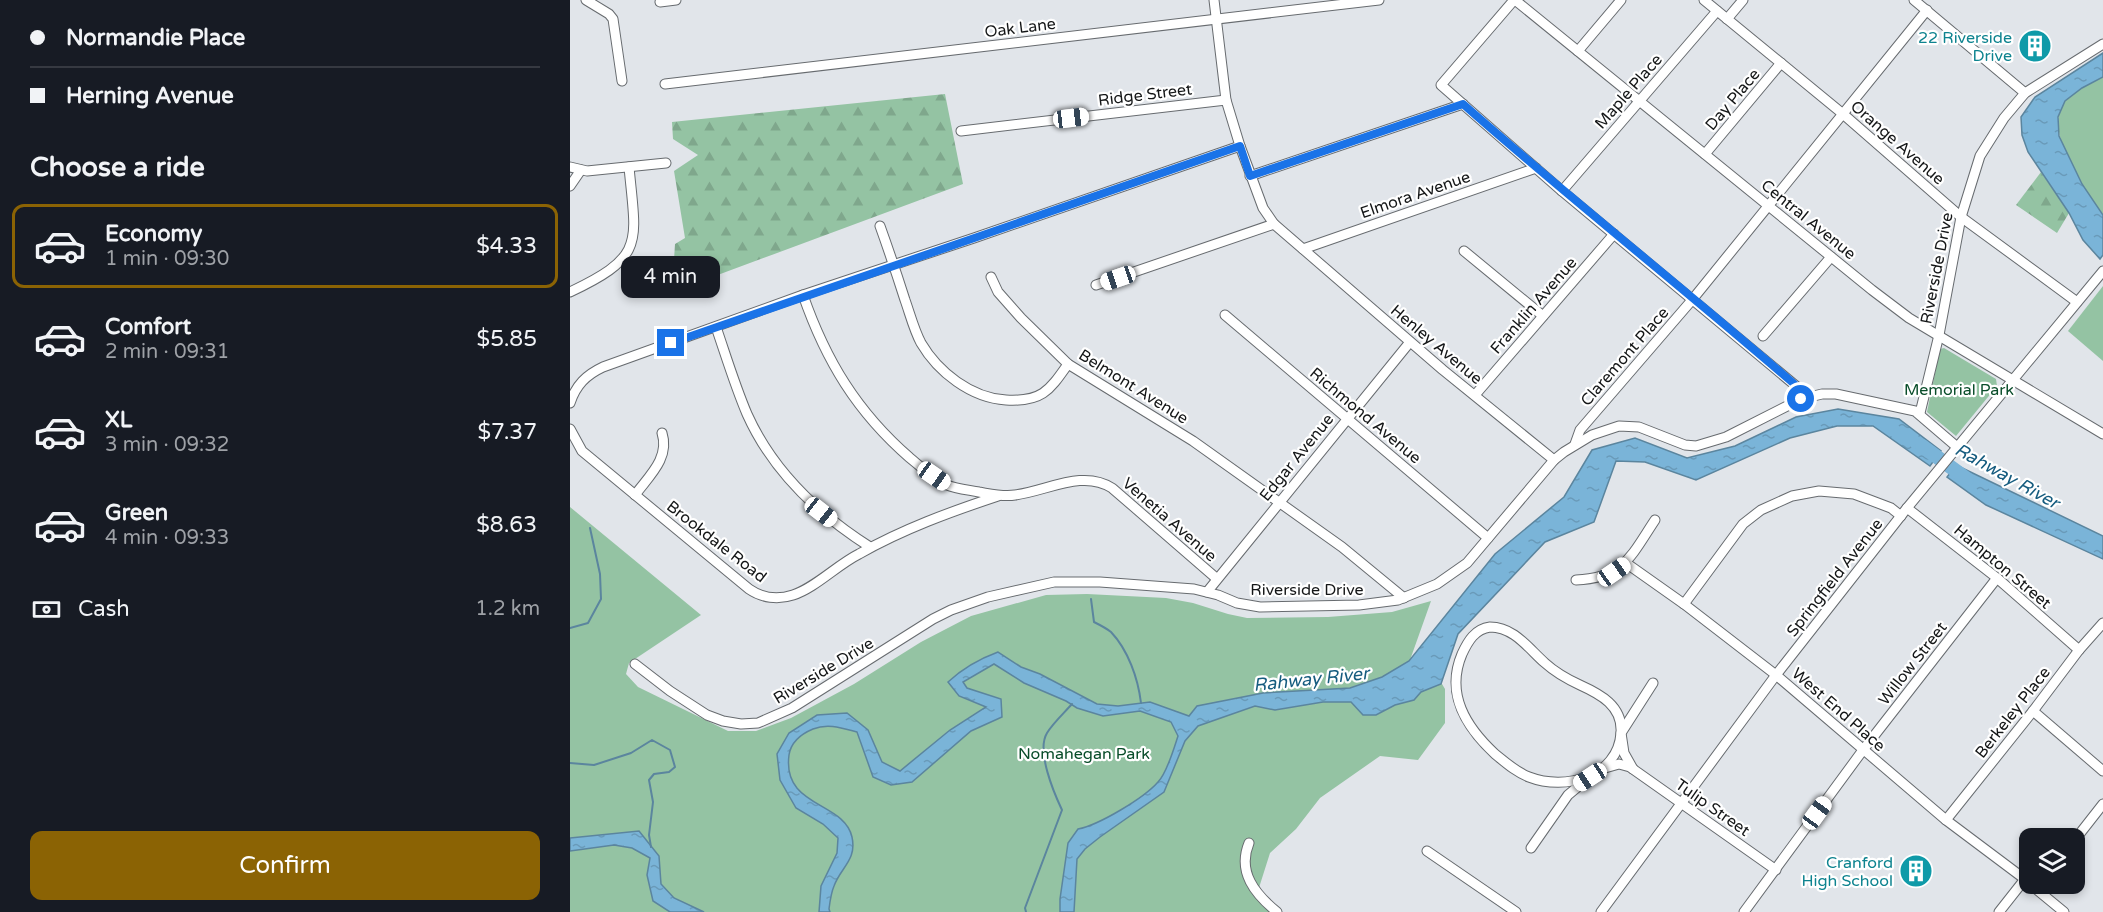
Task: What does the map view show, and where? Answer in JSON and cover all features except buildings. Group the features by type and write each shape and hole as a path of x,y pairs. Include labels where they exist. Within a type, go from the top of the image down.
{"street":[{"path":"586,0 614,19 622,81"},
{"path":"660,2 676,0"},
{"name":"Henley Avenue","path":"1214,0 1226,100 1250,176 1263,208 1274,224 1410,342 1554,460"},
{"name":"Oak Lane","path":"666,84 1378,0"},
{"path":"1515,0 1441,85 1562,191 1808,396 1836,394 1920,413 1957,447"},
{"name":"Central Avenue","path":"1515,0 1909,318 2103,434"},
{"path":"1578,51 1621,0"},
{"name":"Orange Avenue","path":"1704,0 1843,114 1960,217 2077,302"},
{"path":"1727,19 1743,0"},
{"path":"1914,0 2025,93"},
{"name":"Maple Place","path":"1562,191 1717,10"},
{"name":"Claremont Place","path":"1575,444 1580,430 1693,299 1927,10"},
{"name":"Riverside Drive","path":"1920,413 1939,335 1960,217 1980,156 1994,132 2025,93 2103,44"},
{"name":"Day Place","path":"1705,154 1781,63"},
{"name":"Ridge Street","path":"961,131 1226,100"},
{"path":"1250,176 1463,104"},
{"path":"570,403 577,386 593,371 803,295 1240,146"},
{"path":"570,167 581,170 666,163"},
{"path":"570,292 618,265 633,244 635,229 629,167"},
{"name":"Elmora Avenue","path":"1303,249 1536,168"},
{"path":"570,186 581,170"},
{"path":"1096,285 1274,224"},
{"path":"880,226 917,334 922,345 947,374 964,386 995,399 1032,398 1052,388 1068,364"},
{"name":"Franklin Avenue","path":"1475,395 1614,234"},
{"path":"1464,251 1543,316"},
{"path":"1763,336 1831,257"},
{"name":"Springfield Avenue","path":"1601,912 1776,675 1904,512 2103,271"},
{"name":"Belmont Avenue","path":"991,277 998,292 1021,318 1068,364 1193,441 1342,547 1404,598"},
{"path":"803,295 830,360 848,390 869,418 893,443 919,466 948,486 1000,496"},
{"name":"Richmond Avenue","path":"1225,315 1488,538"},
{"path":"716,327 748,416 762,443 779,468 821,512 870,547"},
{"name":"Edgar Avenue","path":"1207,592 1216,578 1410,342"},
{"name":"Riverside Drive","path":"635,664 670,691 707,715 723,722 758,723 792,708 951,610 1033,585 1077,581 1207,592 1237,603 1260,607 1359,606 1388,602 1404,598 1452,576 1467,563 1554,460 1575,444 1613,428 1632,426 1647,429 1685,446 1703,445 1726,437 1808,396"},
{"name":"Brookdale Road","path":"570,429 573,439 582,451 749,590 768,597 783,597 798,593 847,560 892,536 940,516 1000,496"},
{"path":"635,495 661,460 665,447 662,433"},
{"name":"Venetia Avenue","path":"1000,496 1041,490 1076,480 1098,480 1105,483 1216,578"},
{"name":"Hampton Street","path":"1684,604 1743,524 1761,510 1792,496 1819,491 1845,493 1904,512 1997,579 2079,650"},
{"path":"1575,580 1601,577 1614,572 1626,563 1655,520"},
{"name":"West End Place","path":"1626,563 1684,604 1776,675 1946,820 2019,874"},
{"name":"Willow Street","path":"1744,912 1863,750 1997,579"},
{"name":"Berkeley Place","path":"1946,820 2079,650 2103,623"},
{"path":"1495,627 1509,631 1562,676 1602,695 1615,709 1620,719 1624,753 1633,769 1619,764 1588,777 1555,782 1538,780 1514,770 1484,744 1465,718 1456,693 1455,682 1459,660 1474,634 1485,628 1495,627"},
{"path":"1531,848 1568,795 1578,785 1603,769 1615,752 1621,733 1653,683"},
{"path":"2033,711 2103,771"},
{"name":"Tulip Street","path":"1633,769 1776,870"},
{"path":"2084,828 2103,804"},
{"path":"1249,843 1245,858 1248,879 1257,894 1276,912"},
{"path":"1427,851 1516,912"},
{"path":"2000,912 2021,894"},
{"name":"West End Place","path":"2043,894 2064,912"}],"green space":[{"path":"2103,77 2103,215 2077,176 2062,145 2059,115 2064,102 2077,90"},
{"path":"945,94 963,184 672,292 675,244 685,238 674,171 698,155 673,139 672,122"},
{"path":"2041,172 2069,213 2057,233 2016,205"},
{"path":"2103,286 2103,361 2068,331"},
{"name":"Memorial Park","path":"1944,348 1996,379 1997,386 1956,436 1927,412 1940,349"},
{"name":"Nomahegan Park","path":"570,507 701,615 629,663 626,674 638,687 728,731 756,731 791,718 854,684 921,642 971,616 1046,595 1087,594 1166,598 1247,618 1328,617 1392,612 1431,601 1410,660 1442,684 1445,689 1445,723 1418,760 1380,756 1320,798 1296,829 1270,853 1257,894 1277,912 570,912"}],"water":[{"path":"2103,53 2103,77 2082,88 2065,101 2058,117 2059,136 2082,184 2103,215 2103,255 2100,259 2083,240 2069,213 2028,152 2022,135 2021,117 2035,97"},
{"path":"1838,409 1899,419 1941,451 1930,466 1873,426 1837,426 1790,438 1696,480 1645,462 1616,461 1594,522 1545,542 1458,634 1441,684 1421,692 1414,700 1395,705 1376,715 1363,715 1351,702 1323,702 1275,710 1255,706 1198,726 1185,741 1164,792 1100,837 1077,859 1074,912 1060,912 1068,843 1078,829 1121,810 1143,796 1158,782 1167,767 1178,736 1171,722 1140,711 1103,716 1077,708 1024,683 994,664 963,682 967,688 1001,699 1002,717 971,731 912,782 891,785 873,777 857,732 830,726 809,731 797,739 792,746 789,755 789,772 795,785 804,795 838,816 847,825 853,845 850,858 833,889 830,912 819,912 821,886 837,853 838,838 823,824 796,808 780,780 777,754 789,733 817,715 847,713 868,730 882,762 900,771 950,730 986,707 959,696 948,682 972,664 998,652 1021,667 1040,674 1097,704 1118,706 1150,702 1189,716 1197,706 1263,693 1350,688 1382,677 1409,661 1495,554 1564,497 1592,450 1635,438 1687,458 1735,446 1796,417"},
{"path":"1956,465 2103,536 2103,559 1986,505 1947,477"},
{"path":"639,831 659,856 661,884 674,898 704,912 670,912 653,901 647,875 650,858 632,848 614,845 570,851 570,838"}],"waterway":[{"name":"Rahway River","path":"1922,446 1967,479"},
{"path":"570,628 588,623 601,599 600,574 590,528"},
{"path":"1091,599 1094,622 1111,632 1127,656 1135,674 1141,703"},
{"path":"1026,912 1025,908 1062,810 1047,772 1044,741 1049,729 1072,704"},
{"path":"570,763 594,765 631,753 652,740 670,750 675,767 669,772 654,774 649,780 653,802 649,835 651,847"}],"place":[{"name":"22 Riverside Drive","path":"2035,46"},
{"name":"Cranford High School","path":"1916,871"}],"route":[{"path":"671,343 803,295 1240,146 1250,176 1463,104 1562,191 1808,396 1801,399"}]}
